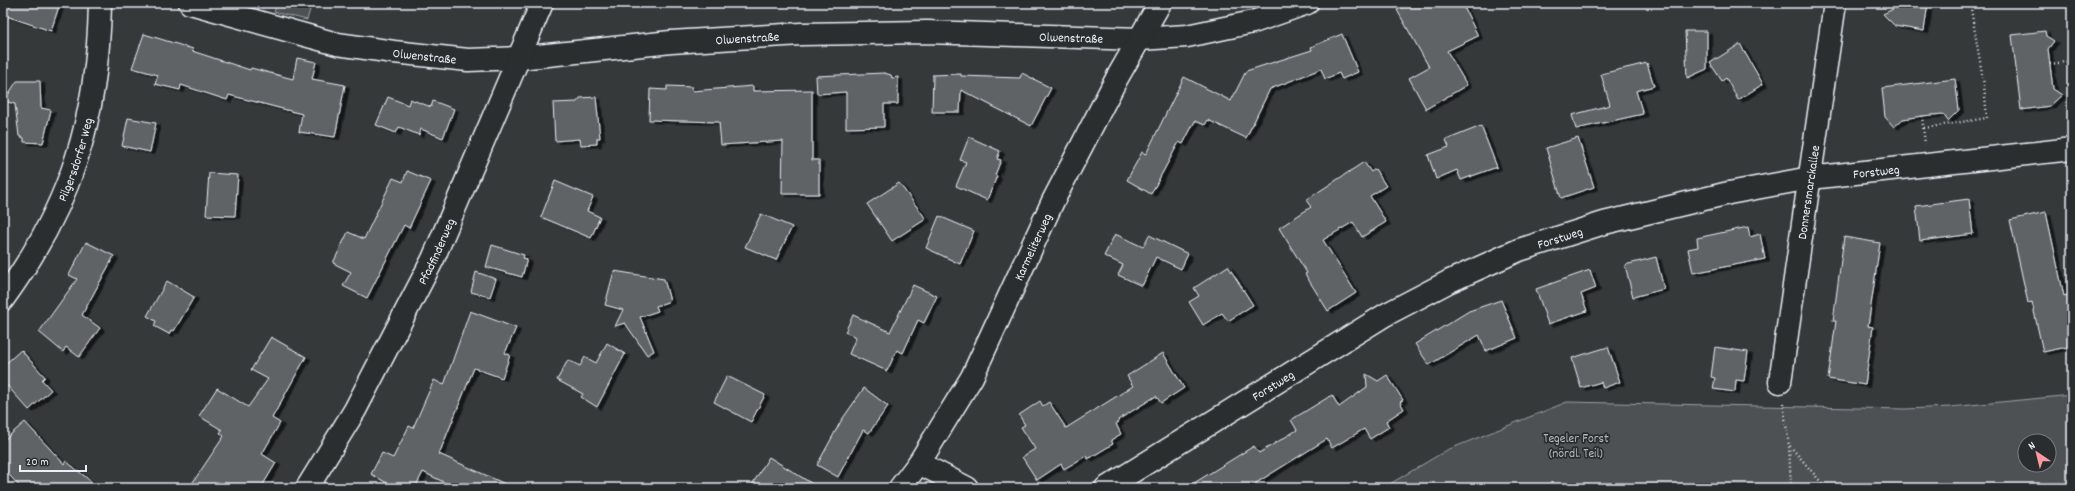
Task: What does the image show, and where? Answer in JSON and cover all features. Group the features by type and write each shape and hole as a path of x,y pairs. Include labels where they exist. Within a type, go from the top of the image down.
{"street":[{"name":"Pilgersdorfer Weg","path":"3,299 25,269 52,223 70,181 83,143 95,81 100,3"},
{"name":"Olwenstraße","path":"190,3 336,44 468,60 519,58 671,42 801,34 927,32 1139,39 1187,36 1253,22 1307,3"},
{"name":"Pfadfinderweg","path":"307,488 355,410 433,260 542,3"},
{"name":"Karmeliterweg","path":"900,488 919,463 972,377 1053,200 1117,78 1160,3"},
{"name":"Donnersmarckallee","path":"1780,382 1835,3"},
{"name":"Forstweg","path":"1106,488 1386,315 1450,281 1518,250 1604,223 1729,193 1810,178 2072,149"},
{"path":"919,463 967,488"}],"path":[{"path":"1924,128 1987,118 1984,85 1970,3"},
{"path":"2072,15 2070,16 2072,19"},
{"path":"2050,64 2072,62"},
{"path":"1922,116 1926,147"},
{"path":"1780,382 1789,446 1791,488"},
{"path":"1789,446 1826,488"}],"green space":[{"path":"277,3 312,3 307,20 274,12"},
{"name":"Tegeler Forst (nördl. Teil)","path":"2072,395 2072,488 1383,488 1447,450 1567,402 1905,409 1950,407"}],"building":[{"path":"3,3 60,3 51,31 3,15"},
{"path":"1410,3 1462,3 1478,36 1447,51 1467,85 1426,109 1409,78 1429,67 1397,10"},
{"path":"1894,3 1928,3 1924,31 1895,26 1883,14 1893,9"},
{"path":"1685,31 1707,31 1707,69 1687,78"},
{"path":"2045,31 2046,36 2054,41 2048,49 2053,89 2062,95 2050,106 2021,110 2012,35"},
{"path":"144,34 193,49 192,51 250,70 251,68 293,79 297,58 316,62 312,79 345,85 335,137 299,132 302,114 229,95 227,100 181,85 180,90 155,84 158,75 132,68"},
{"path":"1342,34 1358,72 1342,79 1339,73 1325,79 1321,69 1270,89 1246,138 1208,120 1205,125 1195,121 1183,144 1179,142 1151,194 1127,180 1142,152 1146,154 1184,77 1231,101 1246,71 1312,50 1311,47"},
{"path":"1740,44 1763,84 1738,100 1726,78 1722,81 1710,63"},
{"path":"1647,63 1654,86 1636,91 1643,114 1576,129 1572,115 1610,105 1601,74"},
{"path":"884,73 891,75 892,78 898,77 898,104 884,104 884,127 846,128 846,92 817,94 816,76"},
{"path":"1022,73 1051,88 1031,126 961,90 960,112 932,112 932,75 961,74 961,76 1020,78"},
{"path":"1955,79 1959,110 1948,121 1943,114 1922,116 1903,119 1894,127 1885,117 1882,88"},
{"path":"17,81 40,81 41,108 51,110 43,143 24,142 24,138 19,136 15,104 4,101"},
{"path":"667,86 692,87 692,91 753,86 753,91 812,90 812,160 819,160 819,194 782,194 783,141 721,145 719,122 649,120 650,89 667,90"},
{"path":"388,97 408,105 410,99 431,107 433,101 454,109 443,138 421,129 419,135 399,127 396,133 376,125"},
{"path":"596,97 600,138 597,138 597,144 581,145 580,139 555,141 553,103 577,102 580,98"},
{"path":"128,118 156,123 150,152 122,146"},
{"path":"1481,126 1497,167 1461,180 1457,170 1436,179 1428,155 1449,147 1446,140"},
{"path":"969,137 1000,151 997,159 1001,160 995,175 997,176 987,200 956,186 966,162 960,160"},
{"path":"1578,138 1594,187 1561,198 1546,148"},
{"path":"1364,162 1371,172 1375,169 1386,186 1370,196 1386,222 1362,237 1353,222 1323,240 1356,293 1328,311 1305,274 1307,273 1279,228 1311,207 1306,200"},
{"path":"407,171 431,181 409,228 404,225 367,298 343,286 351,272 333,263 348,232 364,239 393,178 403,182"},
{"path":"209,173 238,175 235,216 206,215"},
{"path":"555,181 593,197 587,211 600,217 591,238 541,217"},
{"path":"899,183 926,219 892,241 867,204"},
{"path":"1969,199 1973,234 1920,241 1916,206"},
{"path":"2046,212 2064,296 2068,295 2072,316 2072,346 2043,352 2032,302 2028,303 2010,220"},
{"path":"761,214 792,227 776,260 745,247"},
{"path":"939,216 974,231 960,264 926,248"},
{"path":"1748,227 1750,237 1760,234 1765,259 1693,273 1688,249 1698,247 1697,238"},
{"path":"1115,234 1143,247 1149,235 1188,254 1181,269 1156,257 1142,286 1118,275 1123,265 1104,256"},
{"path":"1844,237 1880,243 1868,326 1873,327 1865,385 1828,379 1836,321 1833,321"},
{"path":"86,242 114,256 82,315 100,328 79,357 66,347 63,352 39,332 77,279 69,275"},
{"path":"492,245 524,255 523,258 527,259 522,277 486,267"},
{"path":"1656,257 1664,289 1633,297 1625,265"},
{"path":"1228,266 1253,305 1228,321 1222,313 1203,325 1189,302 1199,296 1194,288"},
{"path":"1590,270 1596,288 1581,294 1587,311 1548,324 1536,289"},
{"path":"614,271 664,279 670,301 656,306 658,311 640,317 654,351 647,355 625,323 615,326 623,310 605,305"},
{"path":"476,272 496,279 490,297 471,292"},
{"path":"167,281 194,297 174,331 171,330 169,334 154,326 156,321 147,316"},
{"path":"913,285 937,296 924,323 918,320 903,353 897,350 887,371 849,354 856,337 845,332 853,315 890,332"},
{"path":"1501,300 1517,338 1486,351 1479,335 1429,365 1415,344 1469,311"},
{"path":"470,311 516,328 505,353 510,355 502,378 474,368 439,454 514,488 456,488 423,472 415,488 396,488 371,474 382,453 393,458 409,426 413,428 434,380 444,385"},
{"path":"271,337 306,357 272,418 280,423 262,454 276,463 261,488 189,488 224,436 220,433 222,430 199,416 217,388 248,407 268,379 251,370"},
{"path":"607,343 625,354 597,407 581,397 583,394 557,380 568,360 580,366 585,357 596,363"},
{"path":"1608,347 1620,382 1603,388 1601,382 1581,388 1572,358"},
{"path":"1715,347 1748,352 1744,381 1736,380 1735,392 1713,389 1715,378 1711,377"},
{"path":"21,350 45,377 42,380 51,390 29,410 3,381 3,366"},
{"path":"1163,353 1184,388 1161,403 1156,396 1118,420 1119,422 1116,424 1121,434 1111,440 1113,444 1088,459 1086,456 1064,469 1061,464 1037,480 1022,457 1035,449 1021,427 1025,425 1019,415 1040,401 1043,406 1049,402 1066,428 1133,386 1127,376"},
{"path":"1366,374 1378,381 1387,375 1403,400 1400,402 1404,409 1386,421 1389,427 1370,439 1364,429 1332,448 1327,439 1248,488 1186,488 1254,446 1259,453 1297,430 1291,420 1332,395 1339,407 1367,387"},
{"path":"727,376 765,395 751,422 714,402"},
{"path":"864,388 888,406 869,433 863,430 838,477 817,465 841,421"},
{"path":"25,422 64,464 66,461 99,488 21,488 3,468 3,441"},
{"path":"769,457 819,488 750,488"}]}
